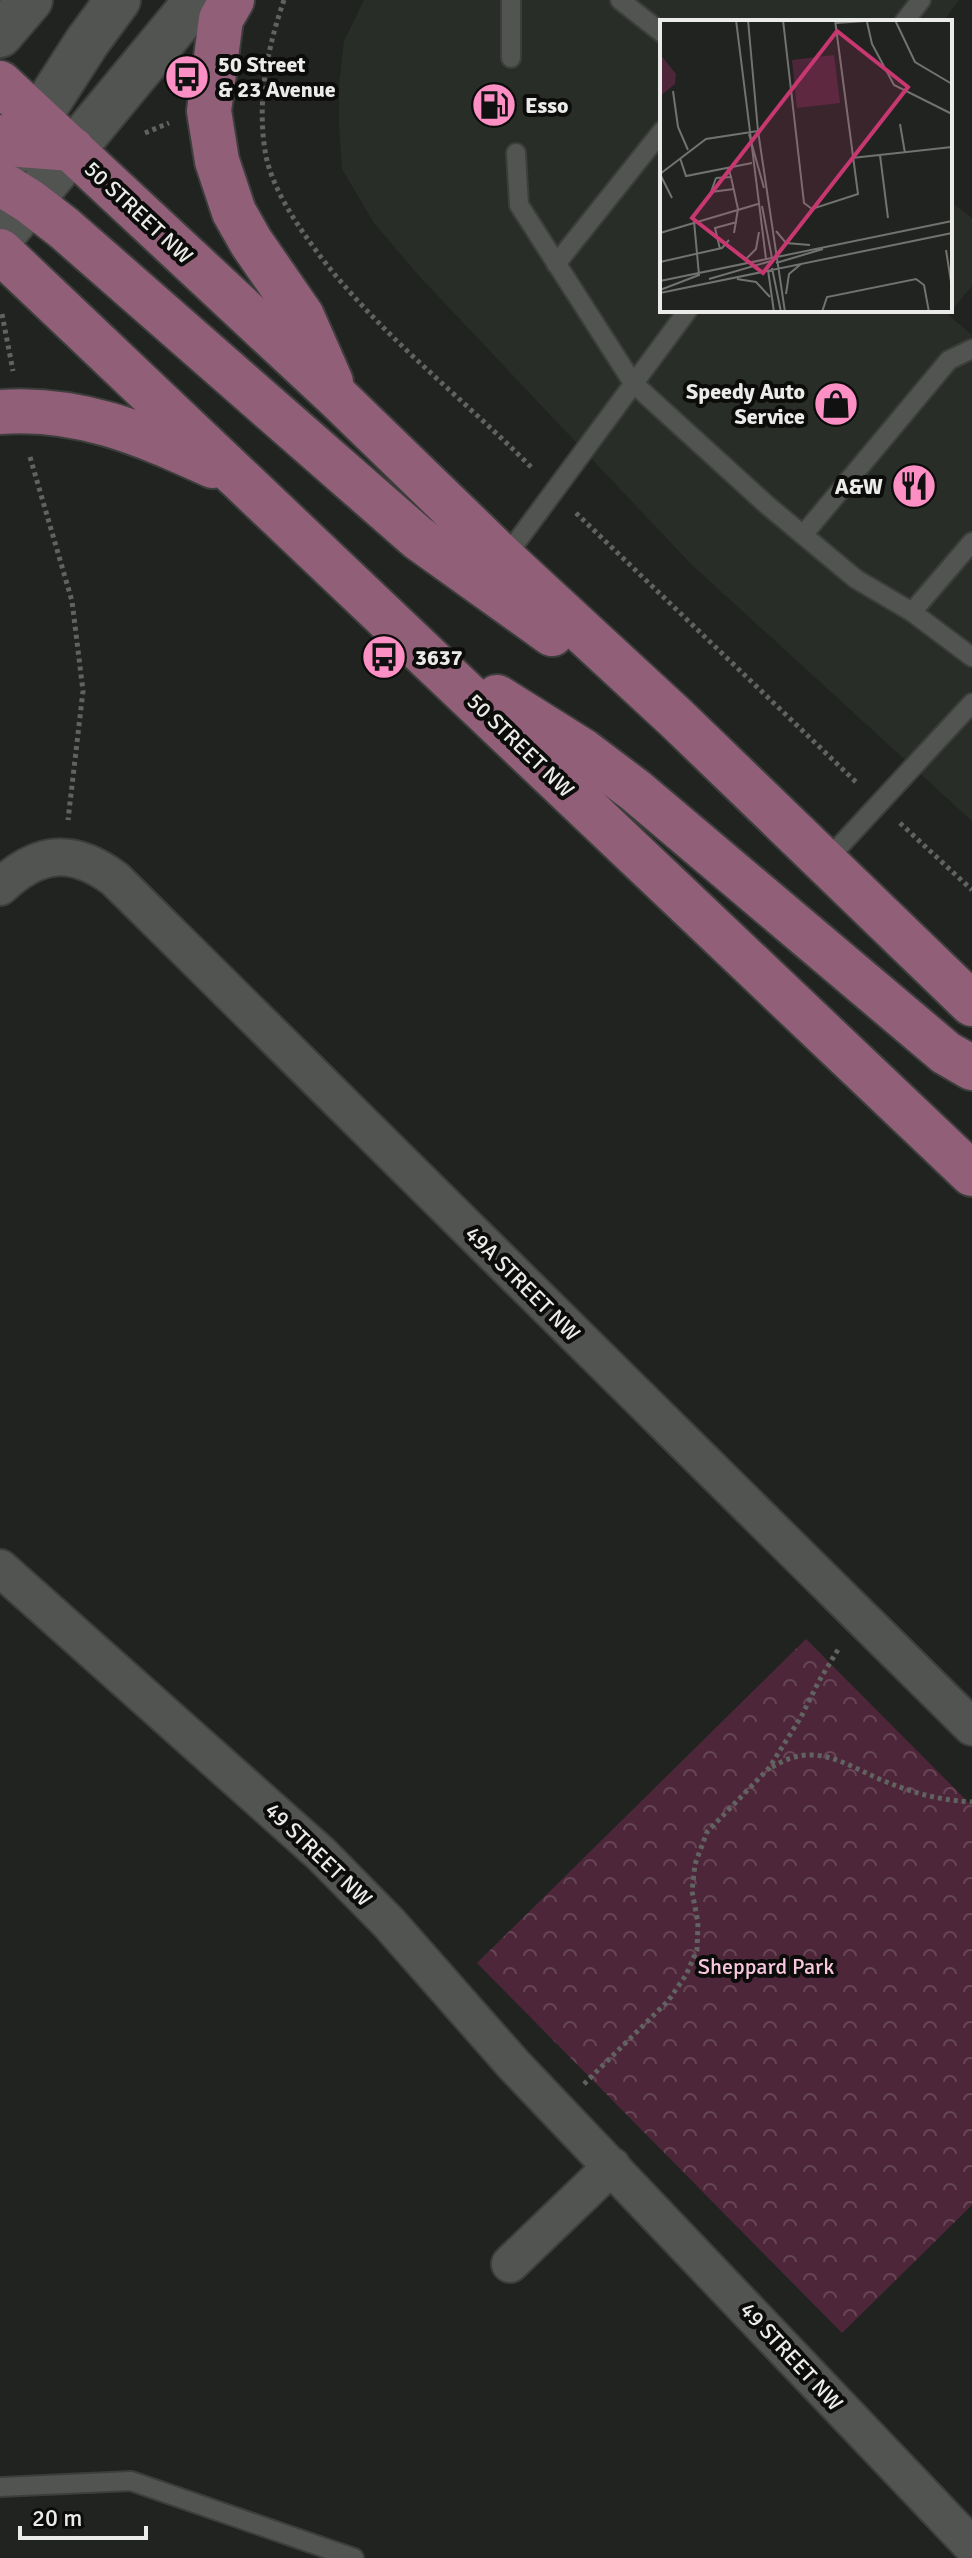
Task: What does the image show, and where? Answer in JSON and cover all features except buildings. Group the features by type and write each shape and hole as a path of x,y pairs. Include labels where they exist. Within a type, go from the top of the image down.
{"main road":[{"path":"0,35 30,0"},
{"path":"0,238 14,161 118,0"},
{"path":"14,161 72,149 197,0"},
{"path":"232,0 221,19 209,111 217,161 234,212 302,316 338,398"},
{"name":"50 STREET NW","path":"0,83 14,161 72,149 338,398 504,559 686,727 972,1004"},
{"path":"14,161 64,228 418,538 686,727"},
{"name":"50 STREET NW","path":"0,251 972,1174"},
{"path":"7,393 20,410 76,416 127,430 244,481"},
{"path":"414,644 583,751 636,791 946,1053 972,1068"}],"street":[{"path":"0,887 31,863 50,857 64,858"},
{"name":"49A STREET NW","path":"64,858 99,866 115,879 972,1727"},
{"name":"49 STREET NW","path":"2,1573 321,1854 389,1923 514,2065 972,2546"},
{"path":"510,2264 612,2166"}],"lane":[{"path":"511,0 511,58"},
{"path":"620,0 660,31"},
{"path":"906,20 921,0"},
{"path":"556,264 660,134"},
{"path":"516,153 519,205 633,383 856,579 912,612 972,657"},
{"path":"504,559 686,312"},
{"path":"803,535 949,360 972,349"},
{"path":"912,612 972,542"},
{"path":"825,862 972,703"},
{"path":"0,2487 131,2481 354,2558"}],"path":[{"path":"284,0 269,42 263,139 274,179 298,225 331,273 372,317 465,407 505,441 757,690 972,890"},
{"path":"136,142 155,127 179,120"},
{"path":"0,306 7,393"},
{"path":"30,457 72,601 83,691 64,858"},
{"path":"557,2109 668,2001 686,1975 697,1950 698,1923 692,1891 695,1864 707,1832 769,1768 860,1616"},
{"path":"769,1768 787,1759 810,1754 829,1757 914,1792 941,1800 972,1802"}],"shaded area":[{"path":"364,0 959,0 944,20 660,20 660,312 950,312 948,315 972,335 972,821 690,563 421,278 374,223 342,169 339,85 344,41"},
{"path":"952,203 972,218 972,286 952,310"}],"green space":[{"name":"Sheppard Park","path":"806,1639 972,1806 972,2205 842,2333 477,1963"}],"place":[{"name":"50 Street & 23 Avenue","path":"187,77"},
{"name":"Esso","path":"494,105"},
{"name":"Speedy Auto Service","path":"836,404"},
{"name":"A&W","path":"914,486"},
{"name":"3637","path":"384,657"}]}
